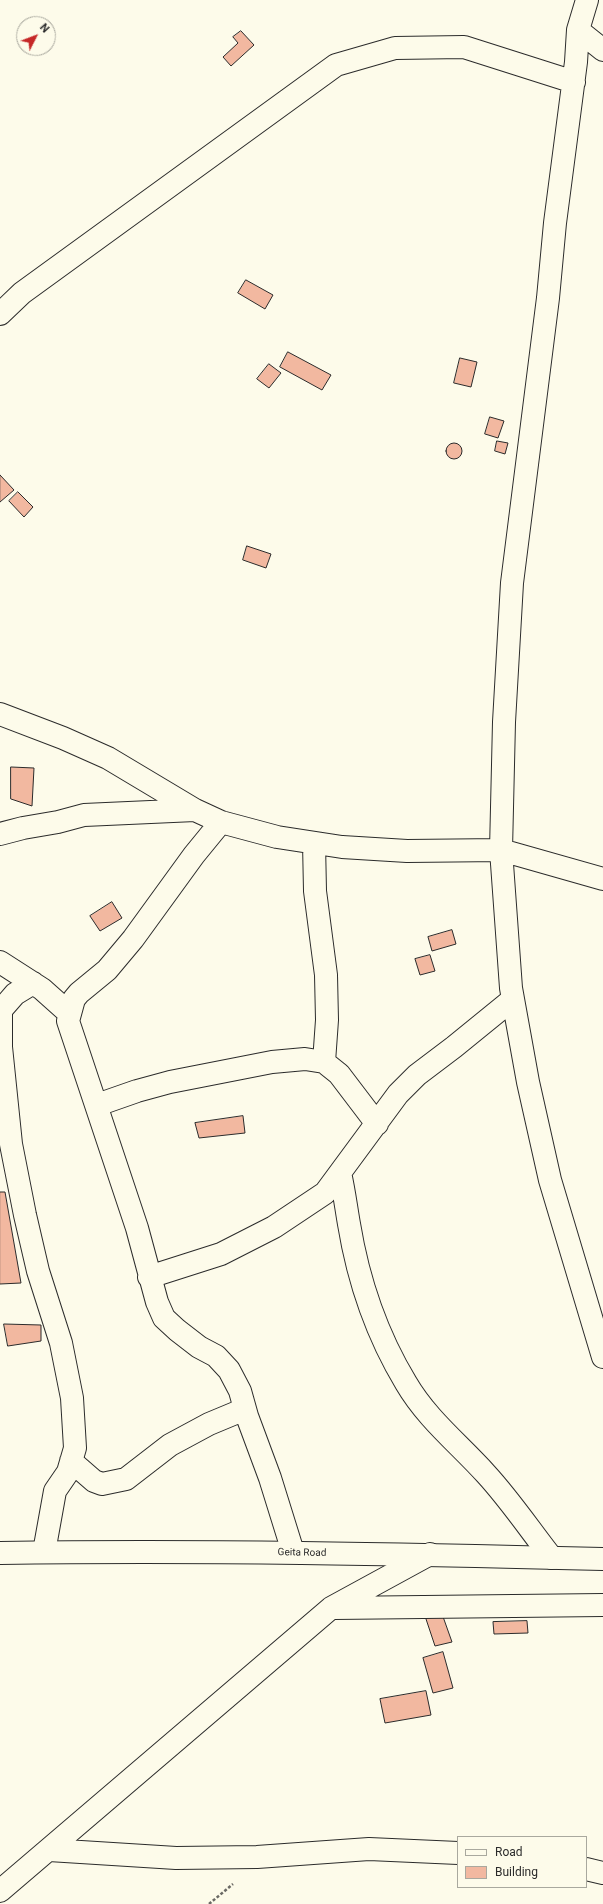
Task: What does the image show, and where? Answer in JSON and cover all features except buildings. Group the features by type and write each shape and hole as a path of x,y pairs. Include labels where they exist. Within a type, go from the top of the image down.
{"main road":[{"path":"587,0 578,30 574,82 512,583 504,722 501,850 513,999 528,1082 550,1180 603,1357"},
{"path":"578,30 603,50"},
{"path":"0,314 22,293 336,65 395,48 464,47 574,82"},
{"path":"0,714 63,738 108,758 195,810 221,822 277,837 342,847 407,851 501,850 603,879"},
{"path":"0,834 84,815 195,810"},
{"path":"221,822 194,855 133,939 107,970 79,993 74,999 68,1021 137,1228 149,1277 157,1302 164,1318 199,1347 216,1356 229,1370 240,1391 244,1409 270,1478 293,1552"},
{"path":"314,843 316,890 326,975 327,1020 324,1062"},
{"path":"0,962 33,983 70,1014"},
{"path":"33,983 15,994 1,1010 1,1047 11,1144 25,1215 38,1270 61,1343 72,1398 75,1448 68,1472 55,1491 44,1552"},
{"path":"149,1277 221,1254 274,1227 325,1193 398,1094 416,1075 454,1047 513,999"},
{"path":"97,1105 137,1091 170,1082 272,1062 305,1059 324,1062 339,1074 377,1124"},
{"path":"340,1173 353,1246 366,1294 376,1323 406,1384 429,1415 453,1443 487,1475 552,1558"},
{"path":"71,1461 94,1481 102,1484 126,1479 170,1445 209,1424 244,1409"},
{"name":"Geita Road","path":"0,1553 164,1551 293,1552 603,1559"},
{"path":"0,1890 332,1608 430,1554"},
{"path":"332,1608 603,1605"},
{"path":"48,1850 176,1858 257,1857 369,1850 457,1853"},
{"path":"587,1869 603,1873"}]}
